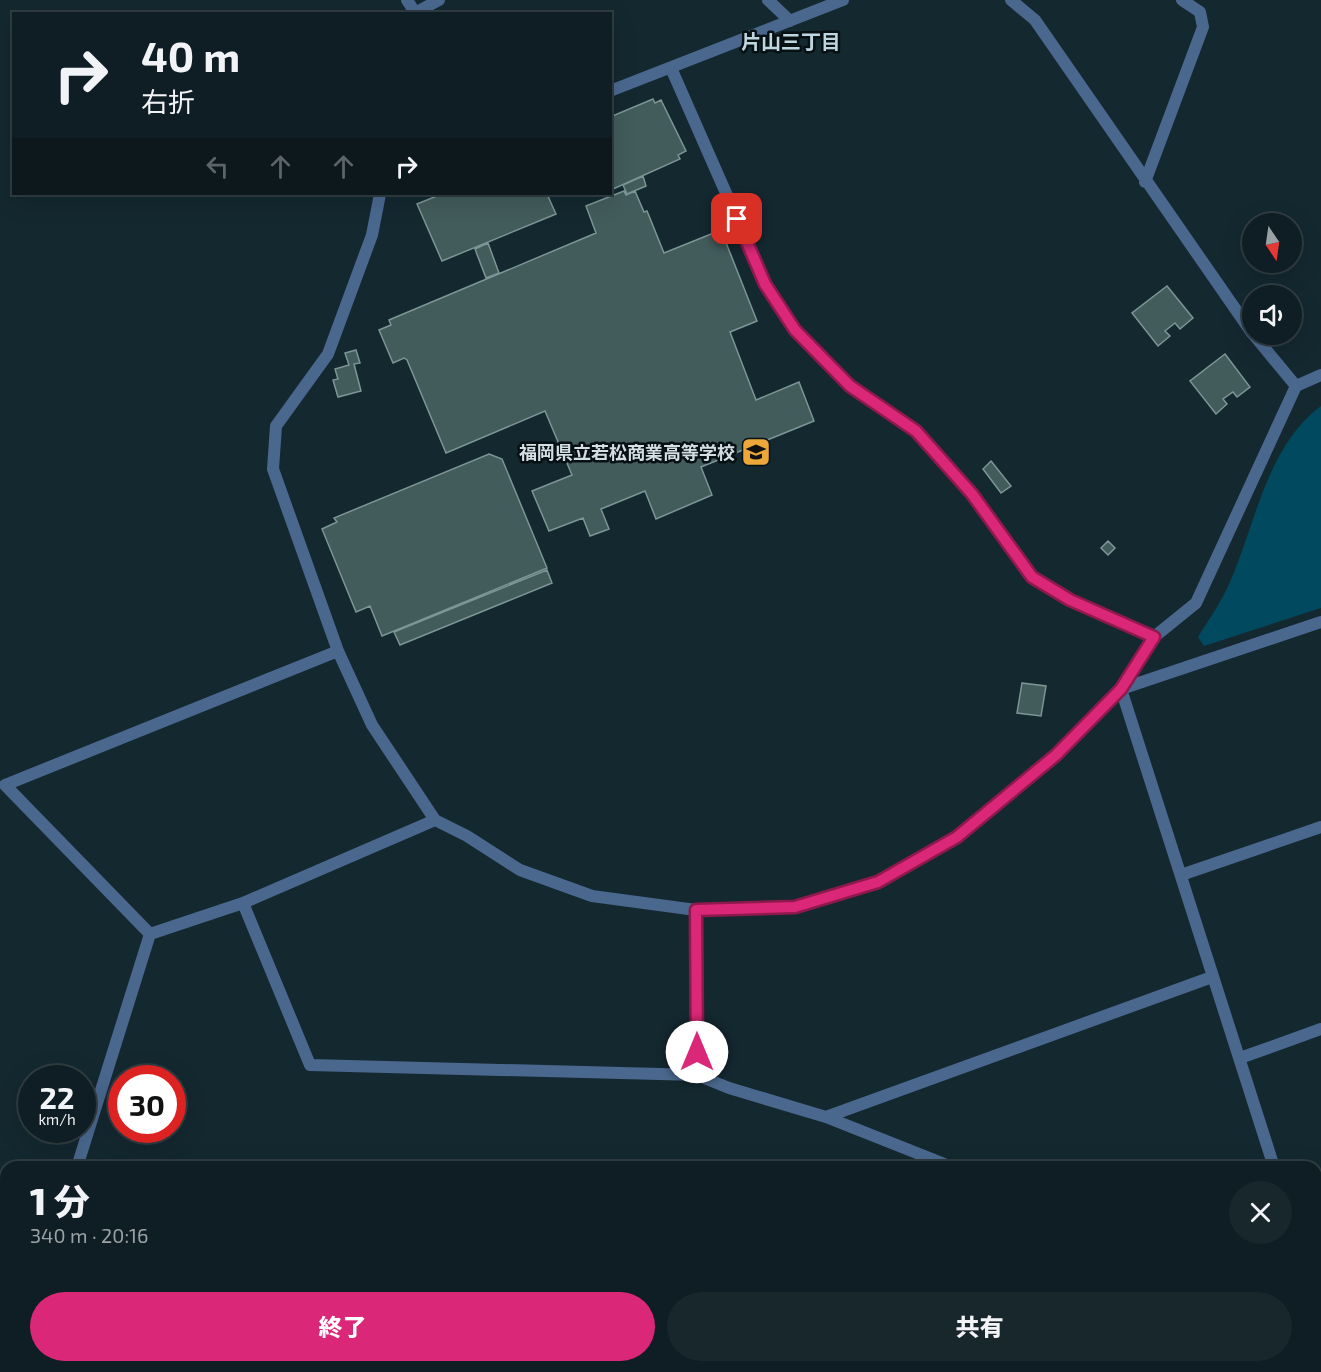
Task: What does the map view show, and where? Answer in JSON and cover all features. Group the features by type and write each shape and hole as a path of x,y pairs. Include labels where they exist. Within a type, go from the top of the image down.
{"street":[{"path":"418,12 439,0"},
{"path":"768,0 790,21"},
{"path":"612,90 843,0"},
{"path":"1011,0 1035,20 1145,182 1242,319"},
{"path":"1145,182 1203,27 1200,12 1182,0"},
{"path":"671,68 765,284 795,330 850,386 916,431 972,494 1032,577 1070,600 1154,637"},
{"path":"380,195 372,235 328,354 276,426 273,469 338,651 372,725 435,820 467,836 520,870 592,896 696,910 795,907 878,882 957,837 1056,755 1121,689 1154,637 1196,603 1296,386 1321,375"},
{"path":"1262,345 1296,386"},
{"path":"1121,689 1321,622"},
{"path":"150,934 5,785 338,651"},
{"path":"1121,689 1272,1161"},
{"path":"150,934 243,903 435,820"},
{"path":"1181,875 1321,827"},
{"path":"243,903 310,1065 697,1075 729,1088 826,1117 937,1161"},
{"path":"696,910 697,1075"},
{"path":"79,1161 150,934"},
{"path":"826,1117 1212,977"},
{"path":"1240,1058 1321,1029"}],"shaded area":[{"path":"1321,406 1321,608 1204,646 1198,637 1230,582 1275,463 1303,423"}],"building":[{"path":"653,99 655,103 661,100 686,151 678,155 680,159 613,189 612,116"},
{"path":"643,176 646,186 627,194 623,185"},
{"path":"624,191 626,195 635,191 644,212 647,211 664,253 721,230 757,321 730,332 756,400 799,382 814,421 701,467 712,495 656,519 645,491 601,509 609,529 590,536 583,518 549,531 532,491 572,475 545,411 446,453 407,360 404,358 393,363 379,330 391,325 389,320 596,233 586,206"},
{"path":"440,195 547,195 556,214 442,261 417,204"},
{"path":"488,243 499,273 486,278 475,249"},
{"path":"1167,286 1193,318 1180,329 1175,323 1165,331 1170,336 1158,346 1132,313"},
{"path":"356,350 360,363 354,364 361,391 338,397 333,380 338,379 335,369 349,365 345,353"},
{"path":"1225,354 1250,387 1237,397 1233,392 1223,399 1227,404 1216,414 1190,381"},
{"path":"489,454 502,459 547,568 382,636 370,606 356,612 322,529 337,522 334,518"},
{"path":"991,461 1011,486 1001,493 983,469"},
{"path":"1108,541 1115,548 1108,555 1101,548"},
{"path":"547,570 552,583 400,645 394,632"},
{"path":"1022,683 1046,686 1041,716 1017,713"}],"place":[{"name":"福岡県立若松商業高等学校","path":"756,452"}],"district":[{"name":"片山三丁目","path":"791,41"}],"route":[{"path":"697,1052 696,910 795,907 878,882 957,837 1056,755 1121,689 1154,637 1070,600 1032,577 972,494 916,431 850,386 795,330 765,284 737,219"}]}
